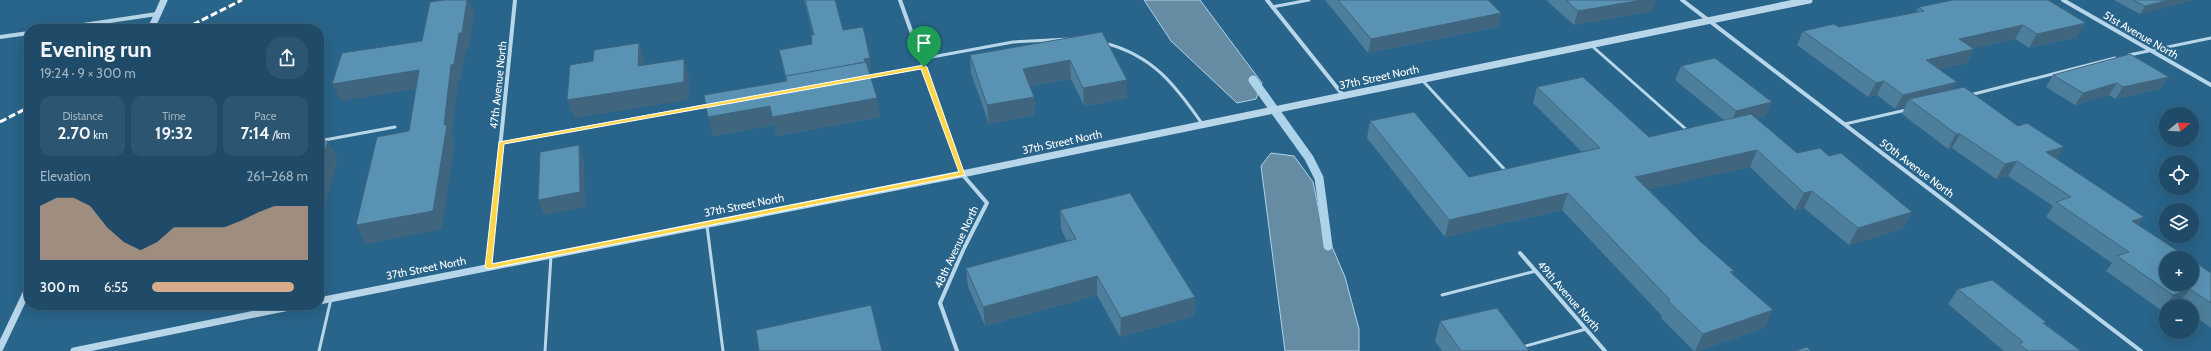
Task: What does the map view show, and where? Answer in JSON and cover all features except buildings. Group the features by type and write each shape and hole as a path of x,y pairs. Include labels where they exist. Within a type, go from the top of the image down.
{"street":[{"path":"153,24 164,0"},
{"name":"47th Avenue North","path":"488,267 516,0"},
{"name":"48th Avenue North","path":"900,0 962,174 987,203 964,248 940,303 957,351"},
{"path":"1267,0 1343,96"},
{"name":"50th Avenue North","path":"1682,0 2141,351"},
{"name":"37th Street North","path":"324,300 962,174 1809,0"},
{"name":"51st Avenue North","path":"2063,0 2211,85"},
{"path":"90,24 158,14"},
{"path":"0,37 24,34"},
{"name":"49th Avenue North","path":"1520,254 1605,351"},
{"path":"0,348 24,298"},
{"path":"74,351 275,310"}],"lane":[{"path":"1272,7 1309,0"},
{"path":"921,59 1017,42 1053,38 1073,39"},
{"path":"1962,97 2086,64 2211,38"},
{"path":"1101,42 1130,50 1162,72 1174,85 1203,125"},
{"path":"1591,44 1694,136"},
{"path":"861,78 924,67"},
{"path":"1422,79 1511,177"},
{"path":"501,143 712,105"},
{"path":"1845,124 1911,109"},
{"path":"324,140 395,127"},
{"path":"707,224 723,351"},
{"path":"545,351 551,254"},
{"path":"1442,295 1536,271"},
{"path":"319,351 331,298"},
{"path":"1521,347 1586,329"}],"water":[{"path":"1144,0 1200,0 1262,83 1256,99 1237,103 1171,41"},
{"path":"1271,153 1294,156 1313,182 1321,221 1345,277 1359,329 1359,351 1285,351 1261,166"}],"waterway":[{"path":"1253,80 1309,158 1319,178 1328,246"}],"railway":[{"path":"194,24 242,0"},
{"path":"0,122 24,110"}],"route":[{"path":"924,67 962,174 488,267 501,143 924,67"}]}
